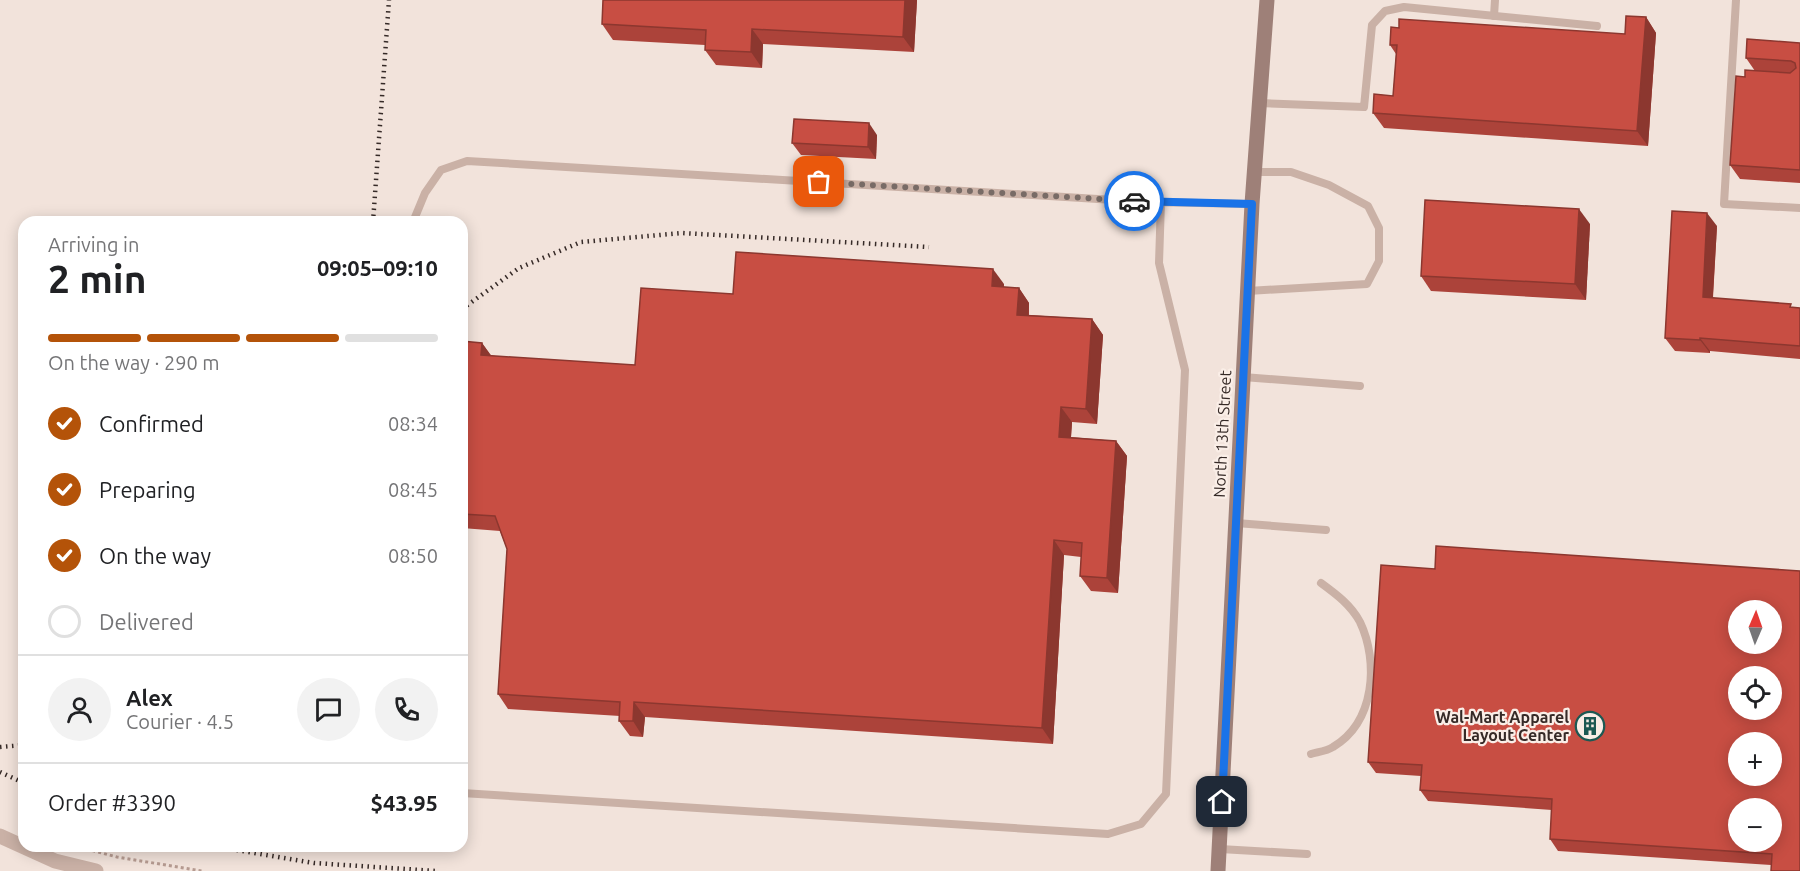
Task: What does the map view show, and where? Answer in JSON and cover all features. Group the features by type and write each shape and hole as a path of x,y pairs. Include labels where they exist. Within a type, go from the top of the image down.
{"main road":[{"name":"North 13th Street","path":"1218,871 1252,204 1267,0"}],"street":[{"path":"0,836 18,844"},
{"path":"35,852 73,868 96,871"}],"lane":[{"path":"1494,16 1495,0"},
{"path":"1736,0 1724,204 1800,208"},
{"path":"1259,103 1364,107 1372,25 1385,11 1404,7 1597,26"},
{"path":"1732,77 1743,78"},
{"path":"415,216 425,193 441,170 467,161 1161,202 1252,204"},
{"path":"1248,291 1367,284 1379,261 1379,228 1368,206 1329,185 1292,172 1255,171"},
{"path":"468,793 1108,834 1141,825 1166,794 1185,370 1159,263 1161,202"},
{"path":"1244,377 1359,386"},
{"path":"1236,523 1326,530"},
{"path":"1311,754 1332,748 1344,739 1358,722 1368,701 1372,677 1369,645 1359,621 1345,601 1321,583"},
{"path":"1220,849 1306,854"}],"path":[{"path":"98,852 202,871"}],"building":[{"path":"603,0 905,0 903,37 752,29 751,52 705,50 706,30 602,24"},
{"path":"1626,16 1646,17 1637,131 1373,113 1374,94 1393,96 1397,45 1390,45 1391,27 1399,28 1399,19 1625,34"},
{"path":"1747,39 1800,43 1800,170 1730,165 1736,76 1745,77 1745,70 1790,73 1796,68 1795,63 1791,61 1746,58"},
{"path":"794,119 869,123 868,147 792,143"},
{"path":"1425,200 1579,209 1575,284 1421,276"},
{"path":"1672,211 1707,213 1703,297 1791,304 1790,307 1800,308 1800,346 1700,338 1700,340 1665,338"},
{"path":"736,252 993,269 992,286 1019,288 1017,315 1092,319 1086,409 1061,407 1059,437 1116,441 1107,578 1080,576 1082,543 1054,540 1042,728 634,702 633,721 619,721 620,702 498,694 507,549 495,516 468,514 468,342 482,343 481,355 635,365 641,288 733,294"},
{"name":"Wal-Mart Apparel Layout Center","path":"1436,546 1800,571 1800,871 1771,871 1772,854 1742,852 1782,852 1782,798 1728,798 1728,851 1550,839 1552,799 1420,790 1422,765 1368,762 1381,565 1435,569"}],"railway":[{"path":"373,216 389,0"},
{"path":"468,305 519,268 581,242 682,233 929,247"},
{"path":"0,747 18,746"},
{"path":"0,772 18,780"},
{"path":"249,852 314,863 436,871"}],"way so far":[{"path":"819,182 1134,201"}],"place":[{"name":"Wal-Mart Apparel Layout Center","path":"1590,726"}],"route":[{"path":"1134,201 1252,204 1222,802"}]}
